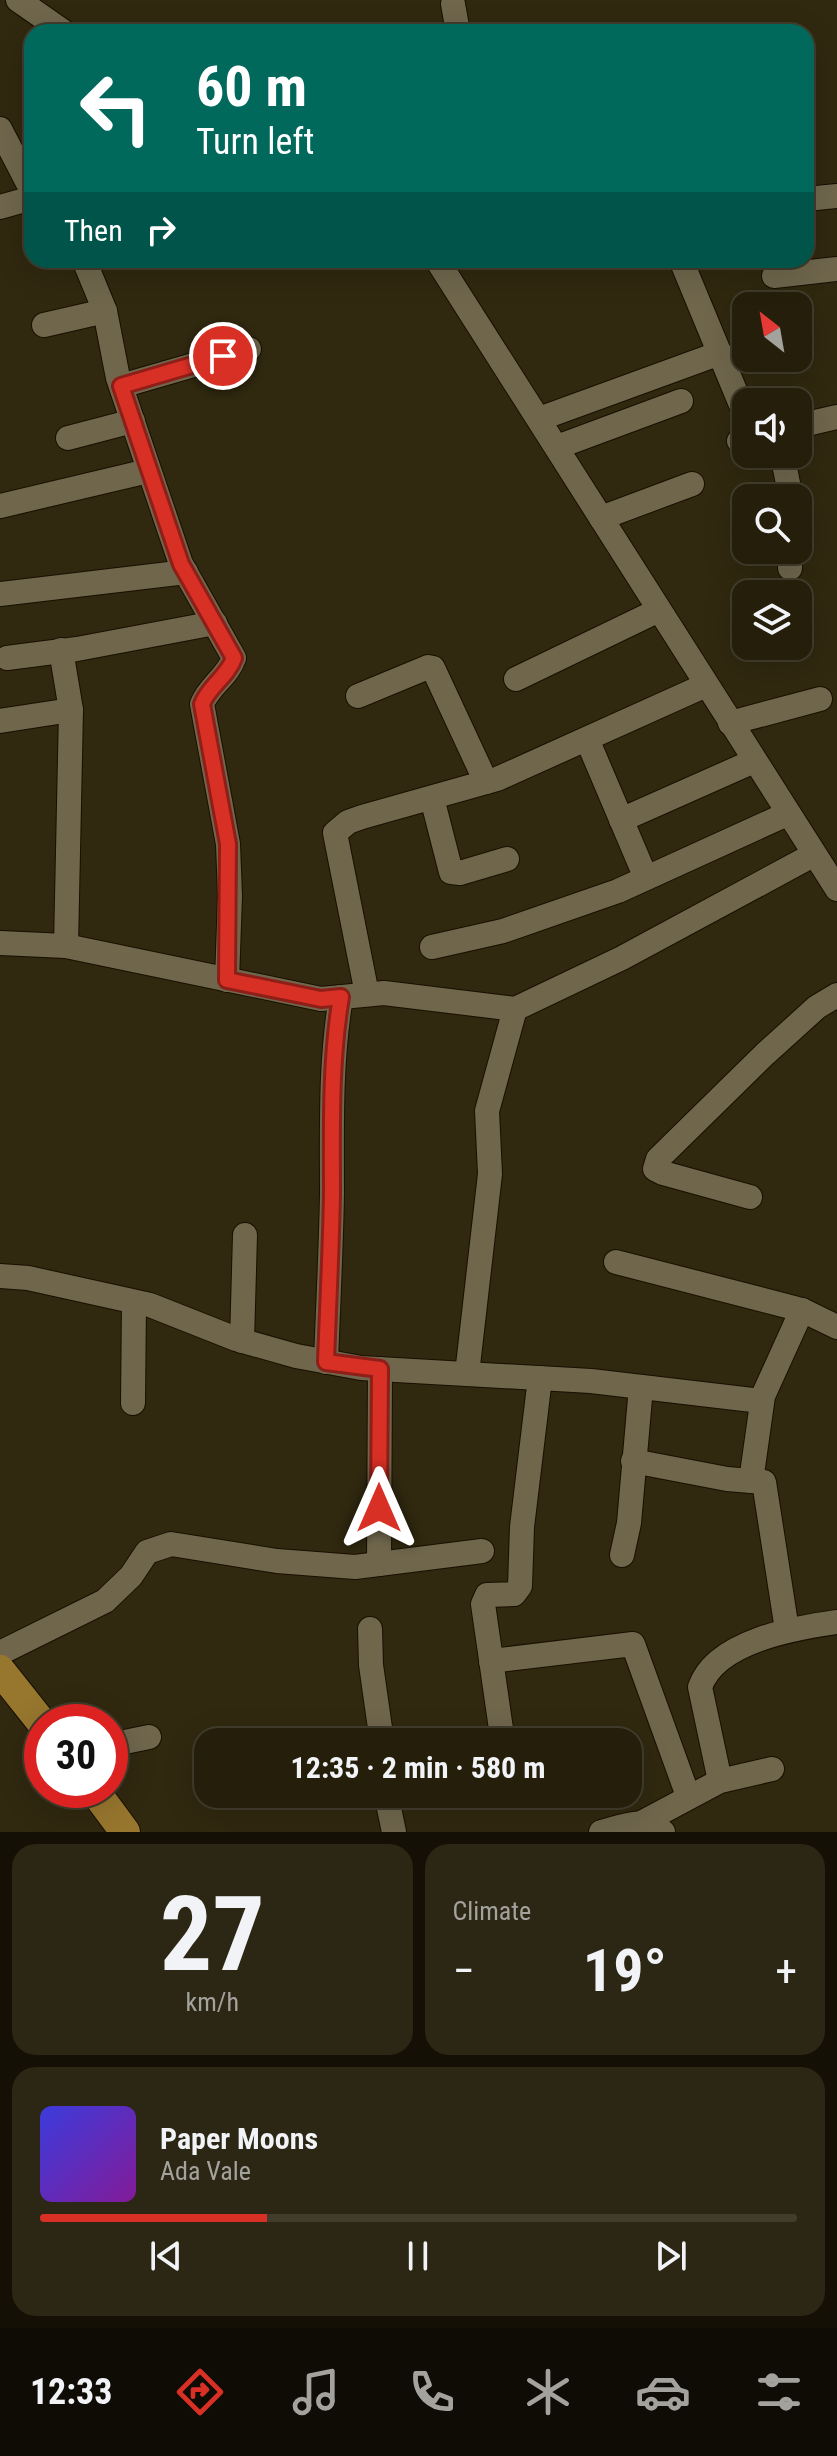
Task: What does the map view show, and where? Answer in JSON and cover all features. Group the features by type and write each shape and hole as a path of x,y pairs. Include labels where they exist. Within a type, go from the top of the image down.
{"main road":[{"path":"0,1670 27,1704"},
{"path":"107,1808 125,1832"}],"street":[{"path":"18,0 52,24"},
{"path":"453,4 457,24"},
{"path":"0,129 24,176"},
{"path":"814,198 837,196"},
{"path":"0,207 24,200"},
{"path":"87,268 105,311 121,386 148,471 186,572 234,658 227,671 206,693 202,704 228,844 227,980"},
{"path":"442,268 837,889"},
{"path":"684,268 734,388"},
{"path":"774,276 837,269"},
{"path":"44,325 105,311"},
{"path":"121,386 249,349"},
{"path":"539,419 720,353"},
{"path":"557,447 681,401"},
{"path":"812,423 837,417"},
{"path":"68,438 133,421"},
{"path":"0,506 148,471"},
{"path":"601,518 692,484"},
{"path":"0,594 186,572"},
{"path":"516,679 659,610"},
{"path":"7,658 215,623"},
{"path":"61,650 71,710 66,946"},
{"path":"358,696 428,667 433,668 486,782"},
{"path":"367,994 335,833 348,822 362,817 486,782 706,685"},
{"path":"730,723 820,699"},
{"path":"0,721 71,710"},
{"path":"587,739 646,878"},
{"path":"621,820 754,761"},
{"path":"432,798 451,872 460,873 507,859"},
{"path":"432,947 503,931 646,878 787,814"},
{"path":"0,943 66,946 321,999 395,994 515,1009 622,958 813,855"},
{"path":"750,1197 663,1173 655,1169 658,1159 765,1054 817,1007 837,995"},
{"path":"326,1362 332,1197 331,1113 335,1033 341,997"},
{"path":"467,1374 490,1174 487,1111 515,1009"},
{"path":"242,1341 245,1235"},
{"path":"616,1262 802,1310 837,1327"},
{"path":"0,1276 28,1278 134,1302 242,1341 326,1362 380,1369 641,1387 761,1401"},
{"path":"133,1403 134,1302"},
{"path":"751,1481 761,1401 802,1310"},
{"path":"379,1564 380,1369"},
{"path":"501,1728 483,1604 487,1595 514,1594 520,1586 522,1527 540,1378"},
{"path":"622,1555 629,1523 641,1387"},
{"path":"633,1461 764,1482 787,1630"},
{"path":"0,1653 105,1601 131,1576 147,1552 171,1544 293,1562 355,1567 482,1551"},
{"path":"720,1781 700,1687 704,1675 729,1656 767,1636 787,1630 837,1624"},
{"path":"370,1629 371,1665 380,1728"},
{"path":"491,1661 633,1644 688,1796"},
{"path":"128,1741 149,1737"},
{"path":"601,1832 653,1827 688,1796 720,1781 772,1769"},
{"path":"389,1808 394,1832"}],"route":[{"path":"223,356 121,386 181,564 234,658 227,671 206,693 202,704 226,820 230,896 227,980 321,999 341,997 335,1033 331,1113 332,1197 326,1362 380,1369 379,1508"}]}
